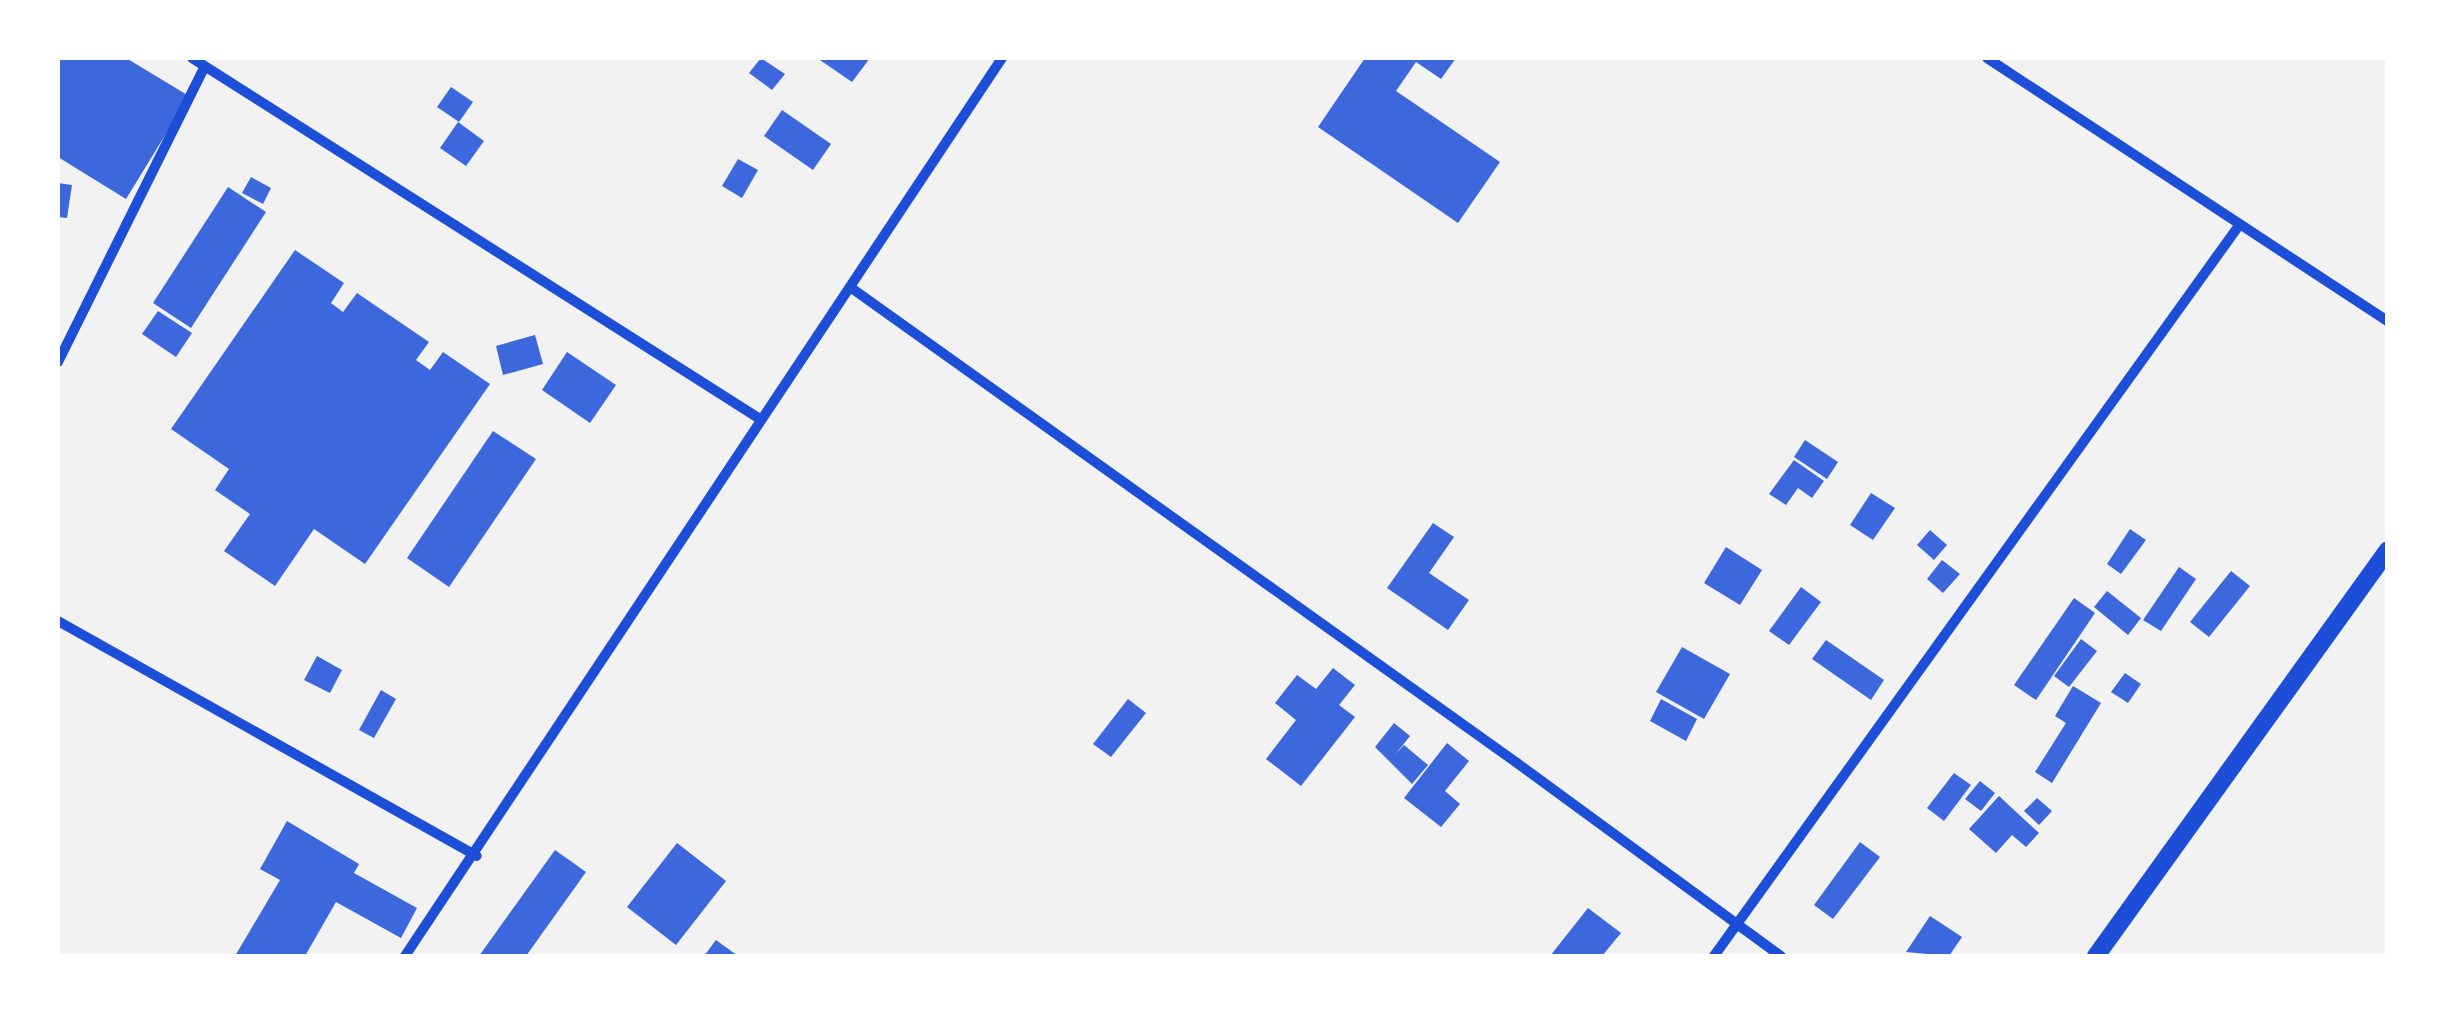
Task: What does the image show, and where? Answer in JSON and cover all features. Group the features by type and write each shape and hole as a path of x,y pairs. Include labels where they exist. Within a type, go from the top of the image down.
{"street":[{"path":"192,58 760,419"},
{"path":"405,956 476,856 760,419 1002,58"},
{"path":"1988,58 2388,321"},
{"path":"58,362 205,66"},
{"path":"1714,956 2240,224"},
{"path":"850,287 1780,956"},
{"path":"2096,956 2388,550"},
{"path":"58,621 476,856"}],"building":[{"path":"58,58 126,58 189,96 126,199 58,157"},
{"path":"761,58 785,74 772,90 749,73"},
{"path":"817,58 870,58 852,82"},
{"path":"1365,58 1456,58 1441,79 1416,62 1396,91 1500,162 1458,223 1318,127"},
{"path":"451,87 473,102 459,122 437,107"},
{"path":"782,110 831,144 813,170 764,136"},
{"path":"458,122 484,141 466,166 440,148"},
{"path":"738,159 758,170 742,198 722,186"},
{"path":"251,177 271,188 263,204 242,193"},
{"path":"58,183 72,185 67,218 58,217"},
{"path":"228,187 266,212 191,328 153,303"},
{"path":"295,250 344,283 331,303 343,312 357,293 429,342 416,360 430,370 443,352 490,384 365,564 314,529 275,586 224,551 250,514 215,490 229,469 171,429"},
{"path":"158,311 192,333 176,357 142,334"},
{"path":"535,335 543,364 503,375 496,346"},
{"path":"567,352 616,385 590,423 542,390"},
{"path":"493,431 536,459 449,587 407,558"},
{"path":"1805,440 1838,462 1827,479 1794,457"},
{"path":"1794,460 1824,481 1812,498 1798,488 1786,505 1769,494"},
{"path":"1871,493 1895,508 1873,540 1850,525"},
{"path":"1433,523 1454,537 1429,573 1469,600 1448,630 1387,588"},
{"path":"2130,529 2146,540 2121,574 2107,564"},
{"path":"1930,530 1947,545 1934,560 1917,545"},
{"path":"1726,547 1762,570 1740,605 1704,583"},
{"path":"1942,560 1960,574 1943,593 1927,579"},
{"path":"2179,567 2196,579 2161,631 2143,620"},
{"path":"2231,571 2250,586 2209,637 2190,622"},
{"path":"1801,587 1821,602 1789,645 1769,631"},
{"path":"2107,591 2141,618 2128,635 2094,607"},
{"path":"2074,598 2095,613 2036,700 2014,685"},
{"path":"2081,639 2097,651 2069,687 2054,676"},
{"path":"1826,640 1884,680 1871,700 1812,659"},
{"path":"1682,647 1730,674 1704,719 1656,692"},
{"path":"317,656 342,670 330,693 304,680"},
{"path":"1333,668 1355,685 1339,705 1355,717 1301,786 1266,759 1296,720 1275,703 1297,675 1316,689"},
{"path":"2125,673 2141,684 2128,703 2111,692"},
{"path":"2073,686 2101,703 2052,783 2035,772 2066,723 2055,716"},
{"path":"381,690 396,699 374,738 359,730"},
{"path":"1128,699 1146,713 1111,757 1093,744"},
{"path":"1661,699 1697,719 1686,741 1650,721"},
{"path":"1394,723 1410,736 1395,755 1404,745 1428,765 1412,784 1375,747"},
{"path":"1447,743 1469,761 1445,791 1460,804 1441,827 1404,798"},
{"path":"1954,773 1971,785 1944,821 1927,808"},
{"path":"1980,781 1995,793 1981,811 1965,799"},
{"path":"1999,796 2039,833 2026,847 2012,835 1996,853 1969,829"},
{"path":"2037,798 2052,811 2039,825 2024,811"},
{"path":"287,821 359,864 354,873 417,908 401,938 336,902 305,956 235,956 280,880 260,869"},
{"path":"1860,842 1880,857 1833,919 1814,905"},
{"path":"677,843 726,881 676,945 627,907"},
{"path":"555,850 586,872 526,956 479,956"},
{"path":"1588,908 1621,933 1602,956 1550,956"},
{"path":"1930,916 1962,937 1949,956 1906,952"},
{"path":"716,940 738,956 704,956"}]}
